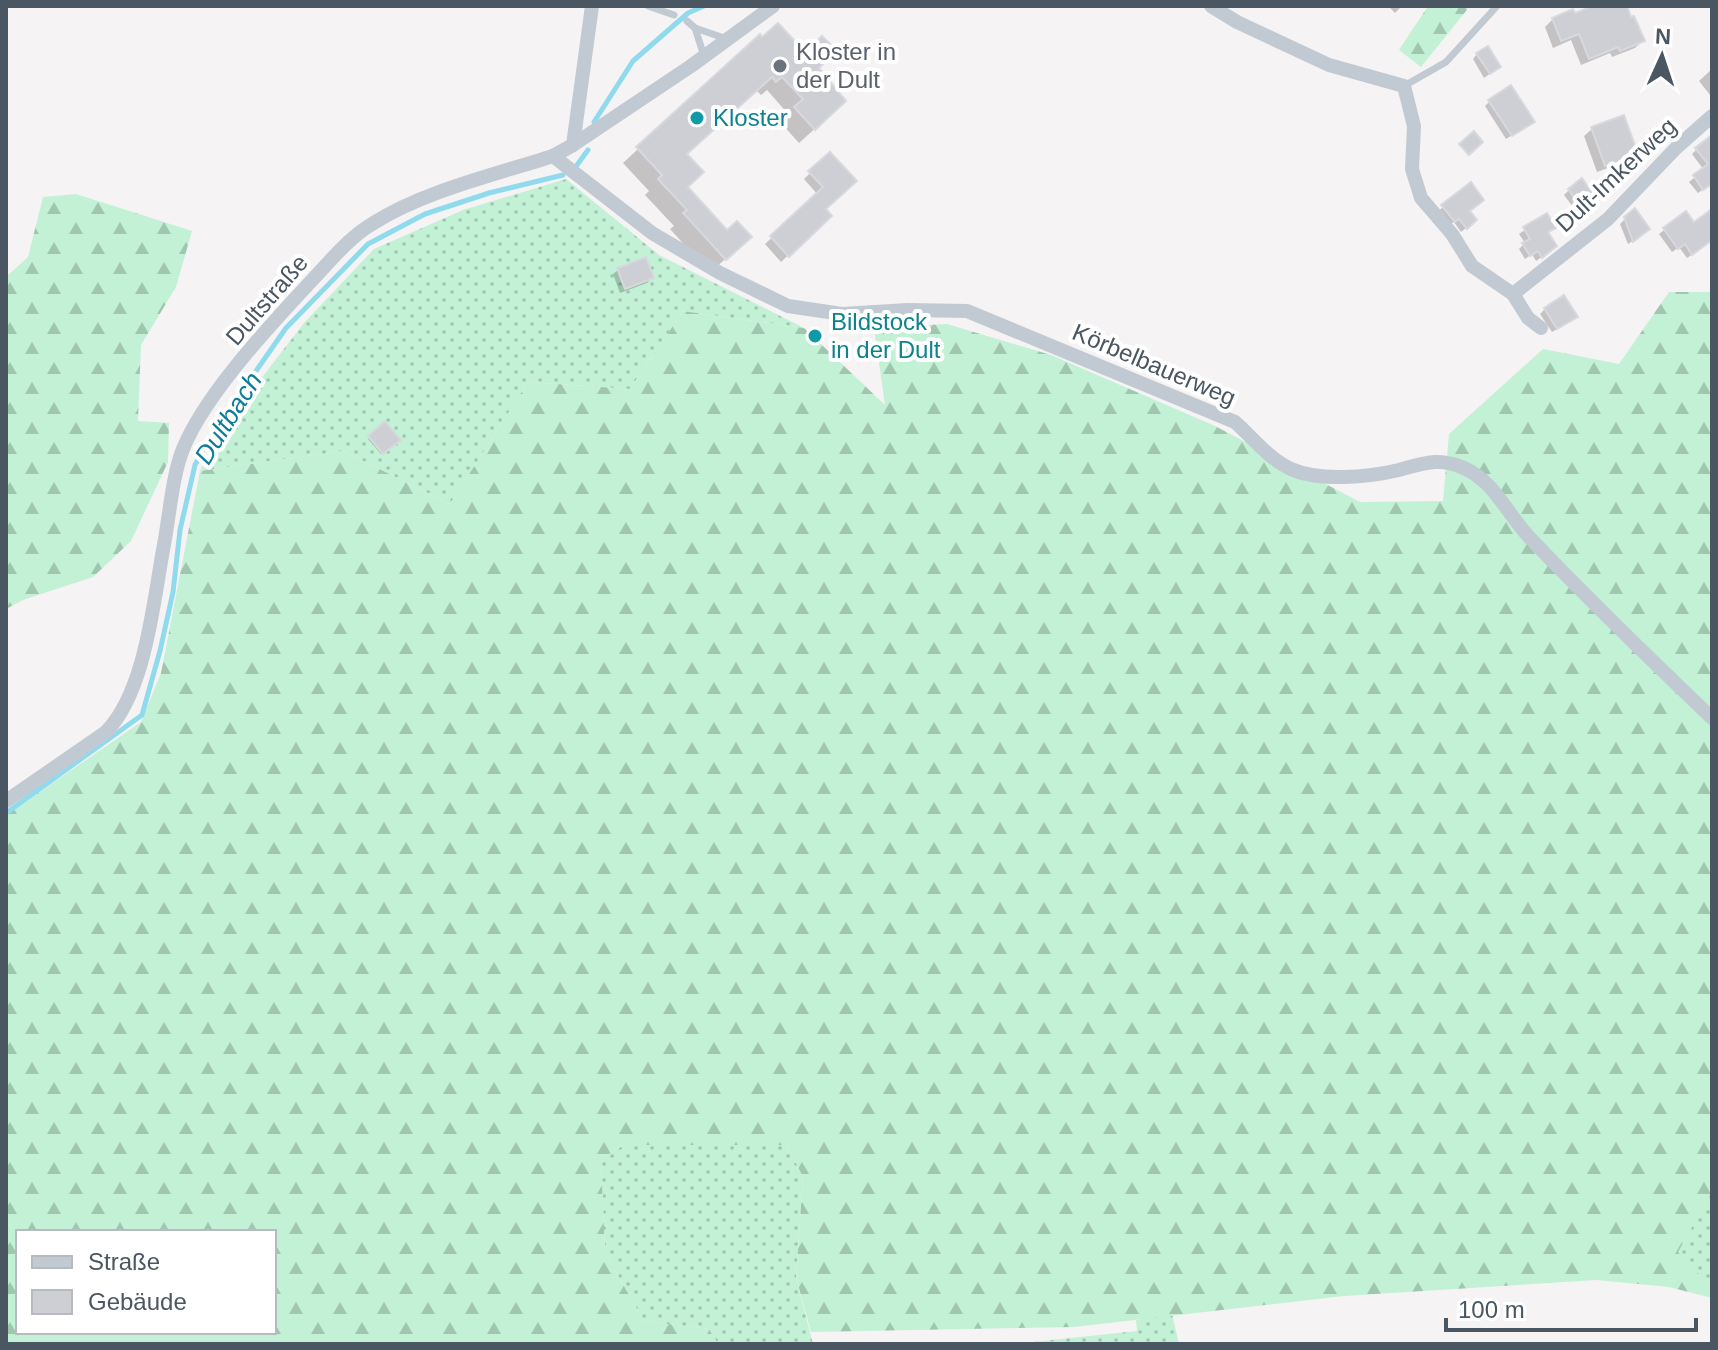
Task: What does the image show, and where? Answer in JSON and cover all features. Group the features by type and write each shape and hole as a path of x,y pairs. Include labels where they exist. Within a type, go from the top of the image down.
{"street":[{"path":"573,145 592,6"},
{"name":"Dultstraße","path":"6,801 106,732 120,718 132,694 151,616 181,453 193,427 228,378 285,309 344,246 371,224 415,202 553,156 573,145 773,6"},
{"path":"1211,6 1237,22 1329,65 1404,86 1414,126 1412,169 1421,198 1452,234 1472,266 1513,294 1528,318 1541,328"},
{"name":"Dult-Imkerweg","path":"1513,294 1608,219 1676,148 1712,116"},
{"name":"Körbelbauerweg","path":"553,156 652,233 720,273 788,306 842,314 908,310 967,311 1235,422 1291,469 1328,477 1376,476 1439,460 1466,469 1491,486 1524,532 1576,587 1712,718"}],"lane":[{"path":"648,6 674,15"},
{"path":"1404,86 1446,62 1497,6"},
{"path":"687,21 710,35 728,39"},
{"path":"695,28 704,56"}],"green space":[{"path":"1428,6 1470,6 1421,67 1399,50"},
{"path":"566,179 659,255 804,328 683,311 630,389 528,382 450,504 343,451 200,471 219,433 304,323 374,249 463,210"},
{"path":"76,194 192,231 176,287 141,345 138,421 169,423 168,462 131,541 93,577 23,600 6,609 6,277 28,257 43,197"},
{"path":"1669,292 1712,292 1712,1191 1678,1252 1711,1287 1712,1298 1669,1287 1596,1280 1344,1296 1074,1327 811,1332 796,1277 803,1177 787,1145 624,1145 601,1159 605,1253 644,1321 709,1329 718,1344 6,1344 6,815 141,722 161,673 200,471 343,451 450,504 528,382 630,389 683,311 804,328 885,405 874,328 947,324 1051,355 1215,426 1360,502 1443,501 1449,434 1543,349 1619,364"},
{"path":"624,1145 787,1145 803,1177 796,1277 813,1344 718,1344 709,1329 644,1321 605,1253 601,1159"},
{"path":"1712,1191 1712,1290 1677,1253"},
{"path":"1172,1314 1179,1344 1014,1344 1137,1331 1136,1320"}],"building":[{"path":"1593,6 1627,6 1645,41 1620,51 1618,47 1589,59 1579,34 1561,41 1552,18 1573,9 1575,13"},
{"name":"Kloster","path":"778,23 805,52 822,36 837,51 819,68 846,101 815,130 794,107 803,99 782,77 776,82 772,77 687,154 704,172 688,187 727,230 737,221 752,237 726,260 683,213 687,210 658,179 662,175 636,147 760,34 762,37"},
{"path":"1488,46 1501,67 1490,74 1476,53"},
{"path":"1511,85 1535,122 1512,136 1488,100"},
{"path":"1624,115 1641,162 1619,170 1616,162 1605,166 1591,127"},
{"path":"1474,131 1483,142 1469,155 1459,144"},
{"path":"1712,135 1712,184 1703,190 1693,175 1708,164 1695,148"},
{"path":"830,152 857,181 826,209 832,216 789,257 770,236 823,187 808,171"},
{"path":"1582,178 1593,194 1579,204 1568,189"},
{"path":"1471,182 1484,200 1470,211 1477,220 1467,229 1459,219 1455,222 1441,205"},
{"path":"1635,208 1650,229 1633,242 1624,217"},
{"path":"1712,209 1712,240 1692,255 1685,244 1678,249 1663,228 1686,211 1694,222"},
{"path":"1547,213 1556,228 1548,232 1557,246 1542,258 1538,251 1530,256 1522,243 1530,239 1523,227"},
{"path":"646,257 654,278 625,289 617,268"},
{"path":"1564,295 1578,317 1557,329 1544,308"},
{"path":"385,421 401,440 383,454 368,436"}],"waterway":[{"name":"Dultbach","path":"594,122 633,61 688,13 704,6"},
{"name":"Dultbach","path":"577,165 588,150"},
{"name":"Dultbach","path":"6,813 142,715 173,592 180,530 195,465 210,437 286,328 368,244 425,214 489,193 563,175"}],"place":[{"name":"Kloster in der Dult","path":"780,66"},
{"name":"Kloster","path":"697,118"},
{"name":"Bildstock in der Dult","path":"815,336"}]}
